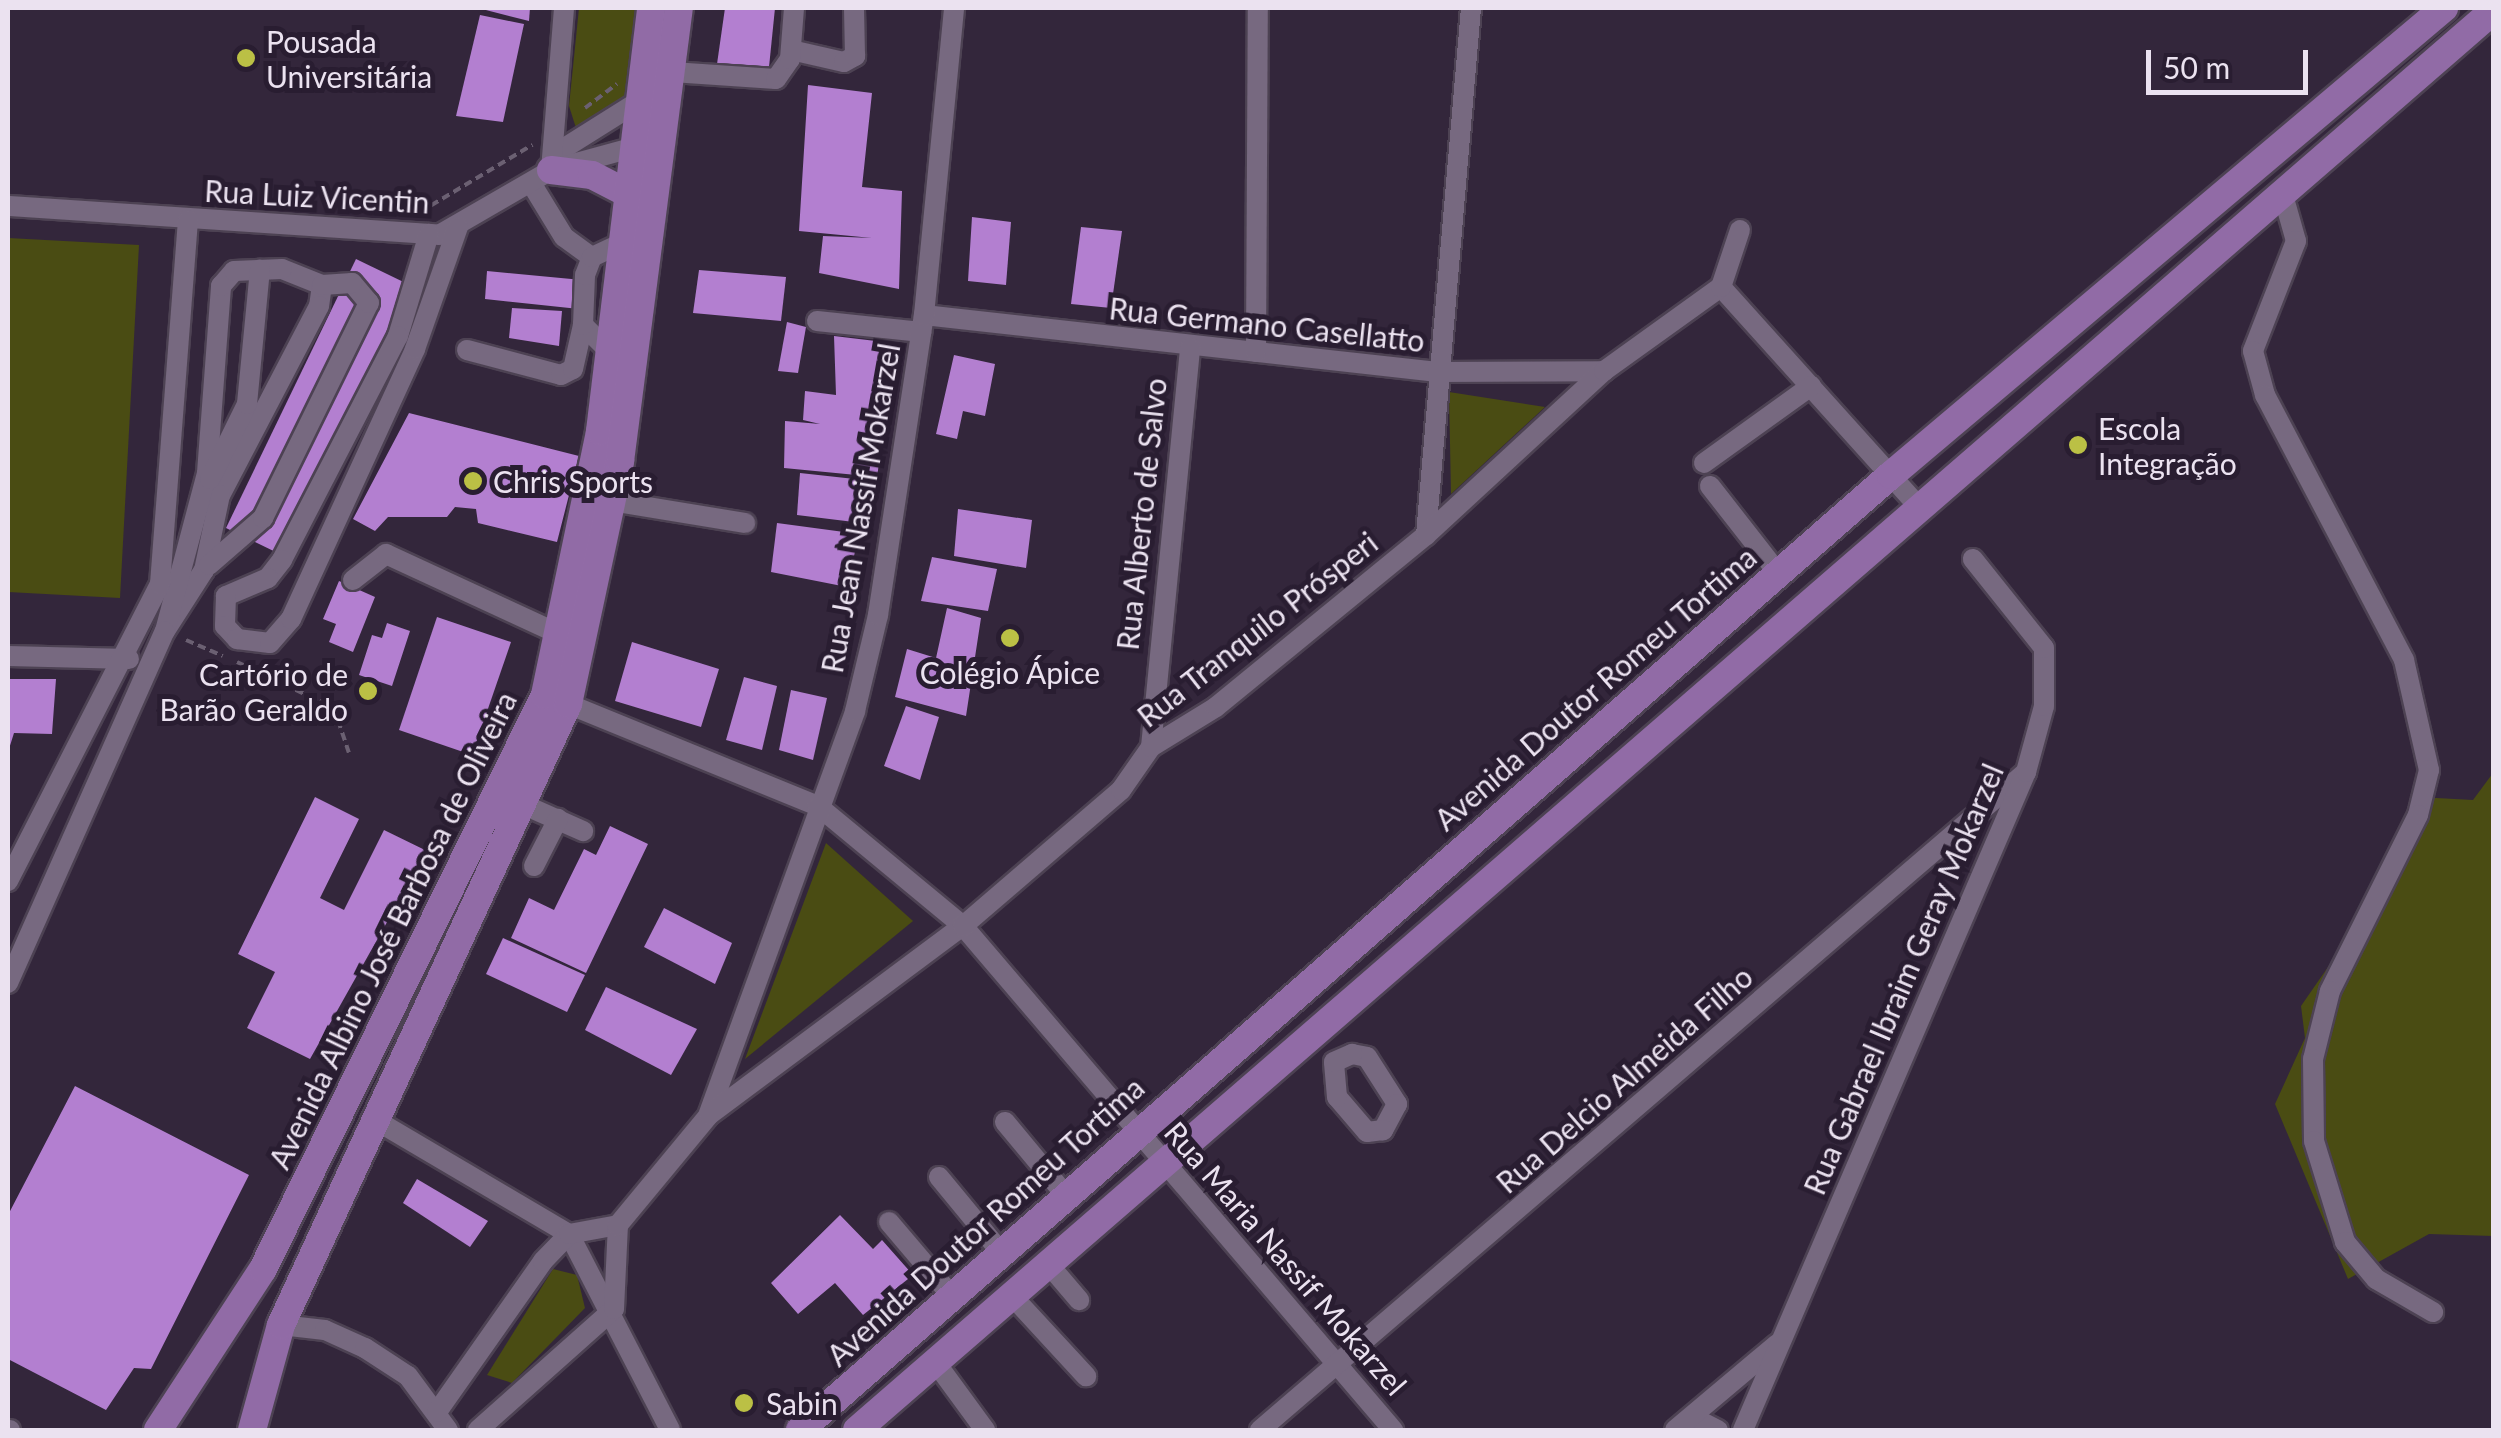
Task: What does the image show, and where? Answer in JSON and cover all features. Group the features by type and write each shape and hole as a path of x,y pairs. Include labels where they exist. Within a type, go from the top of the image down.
{"main road":[{"name":"Avenida Albino José Barbosa de Oliveira","path":"158,1430 232,1327 489,819 544,695 609,351 634,147 631,90 651,8"},
{"name":"Avenida Albino José Barbosa de Oliveira","path":"252,1430 281,1325 568,704 611,502 664,141 679,8"},
{"name":"Avenida Doutor Romeu Tortima","path":"800,1430 1136,1129 1778,573 2444,8"},
{"path":"857,1430 2494,10"},
{"path":"541,177 592,175 629,194"},
{"path":"310,1170 344,1189"}],"street":[{"path":"564,8 554,132 541,177 564,237 592,258"},
{"path":"672,72 776,79 791,50 794,8"},
{"path":"791,50 844,62 855,56 854,8"},
{"name":"Rua Jean Nassif Mokarzel","path":"709,1115 818,806 878,616 922,324 954,8"},
{"path":"1256,352 1258,8"},
{"path":"1426,535 1471,8"},
{"path":"541,177 566,147 631,90"},
{"name":"Rua Luiz Vicentin","path":"8,206 429,234 458,227 541,177 664,141"},
{"path":"2283,194 2296,240 2252,351 2265,395 2404,660 2429,770 2418,814 2330,992 2313,1059 2314,1141 2345,1242 2376,1279 2432,1312"},
{"path":"8,878 128,659 160,584 188,220"},
{"path":"429,234 398,336 282,560 268,578 226,596 225,626 236,639 270,643 291,620 415,349 458,227"},
{"path":"1740,230 1722,286 1922,510"},
{"path":"592,258 622,244"},
{"path":"466,350 561,375 573,369 592,258"},
{"path":"202,495 247,404 260,270"},
{"path":"8,983 165,631 204,570 263,518 368,302 352,283 322,284 260,270 234,272 221,286 202,495 165,631"},
{"path":"204,570 220,494 322,284"},
{"name":"Rua Tranquilo Prósperi","path":"618,1225 709,1115 963,926 1122,790 1151,747 1216,706 1426,535 1604,371 1722,286"},
{"name":"Rua Germano Casellatto","path":"817,321 922,324 1256,352 1438,372 1604,371"},
{"path":"583,325 609,351"},
{"name":"Rua Alberto de Salvo","path":"1151,747 1190,348"},
{"path":"1704,464 1811,386"},
{"path":"1710,486 1778,573"},
{"path":"611,502 745,523"},
{"path":"352,580 386,554 558,633"},
{"name":"Rua Gabrael Ibraim Geray Mokarzel","path":"1742,1430 2026,772 2044,706 2044,648 1973,559"},
{"path":"8,656 128,659"},
{"name":"Rua Maria Nassif Mokarzel","path":"568,704 818,806 963,926 1394,1430"},
{"name":"Rua Delcio Almeida Filho","path":"1260,1430 2026,772"},
{"path":"522,804 584,831"},
{"path":"534,866 558,819"},
{"path":"1312,1039 1334,1062"},
{"path":"377,1122 569,1234 614,1308 670,1430"},
{"path":"1006,1122 1064,1193"},
{"path":"940,1177 1000,1251"},
{"path":"889,1222 950,1295"},
{"path":"437,1412 569,1234 618,1225 614,1308 478,1430"},
{"path":"1050,1266 1079,1300"},
{"path":"1013,1297 1086,1376"},
{"path":"281,1325 325,1330 365,1348 408,1376 448,1430"},
{"path":"1684,1424 1782,1340"},
{"path":"936,1363 985,1430"},
{"path":"1684,1424 1718,1430"}],"path":[{"path":"405,234 412,217 631,90"},
{"path":"165,631 334,708 348,753"}],"shaded area":[{"path":"579,8 638,8 627,97 576,128 569,106"},
{"path":"8,238 139,245 120,598 8,592"},
{"path":"1449,392 1545,407 1451,494"},
{"path":"2493,773 2493,1236 2429,1234 2348,1279 2275,1104 2305,1038 2301,1006 2346,941 2418,797 2473,800"},
{"path":"826,843 913,921 745,1059"},
{"path":"553,1269 577,1275 585,1308 512,1383 487,1375"}],"building":[{"path":"530,8 529,21 482,9"},
{"path":"725,8 775,8 768,77 716,71"},
{"path":"480,15 524,24 503,122 456,116"},
{"path":"808,85 872,93 862,187 902,191 899,289 819,273 823,236 872,238 799,231"},
{"path":"972,217 1011,222 1006,285 968,281"},
{"path":"1081,227 1122,231 1111,308 1071,304"},
{"path":"356,259 418,289 288,558 226,528"},
{"path":"699,270 786,277 781,321 693,313"},
{"path":"487,271 582,280 579,309 485,299"},
{"path":"512,308 562,311 559,346 509,338"},
{"path":"787,322 806,327 798,373 778,371"},
{"path":"834,336 884,342 870,428 884,429 877,477 784,468 785,421 820,424 803,420 805,391 836,395"},
{"path":"954,355 995,364 985,416 963,411 957,439 936,434"},
{"name":"Chris Sports","path":"409,413 579,456 557,542 478,523 476,509 455,507 447,517 388,517 375,531 353,519"},
{"path":"800,473 873,481 870,524 797,515"},
{"path":"958,509 1032,520 1026,568 954,556"},
{"path":"777,523 859,534 847,587 771,572"},
{"path":"932,557 997,569 988,611 921,601"},
{"path":"339,581 375,597 353,652 329,642 336,624 323,619"},
{"path":"947,608 981,618 966,716 895,697 907,649 936,658"},
{"path":"437,617 511,642 472,755 399,730"},
{"path":"387,623 410,631 392,686 359,675 372,635 382,638"},
{"path":"632,642 719,669 701,727 615,701"},
{"path":"744,677 777,686 762,750 726,740"},
{"path":"8,679 56,679 52,734 14,733 8,752"},
{"path":"791,690 827,698 813,760 779,750"},
{"path":"906,706 939,717 920,780 884,766"},
{"path":"315,797 359,819 320,898 344,910 384,830 427,851 310,1059 247,1028 275,972 238,954"},
{"path":"610,826 648,844 586,973 511,938 529,898 554,910 584,849 596,855"},
{"path":"664,908 732,943 715,984 644,947"},
{"path":"503,938 585,975 567,1012 486,974"},
{"path":"606,987 697,1029 671,1075 585,1030"},
{"path":"75,1086 249,1175 151,1369 134,1368 106,1410 8,1359 8,1215"},
{"path":"417,1179 488,1221 470,1247 403,1203"},
{"path":"840,1215 873,1249 882,1240 913,1275 863,1315 835,1283 798,1314 771,1283"}],"place":[{"name":"Pousada Universitária","path":"246,58"},
{"name":"Escola Integração","path":"2078,445"},
{"name":"Chris Sports","path":"473,481"},
{"name":"Colégio Ápice","path":"1010,638"},
{"name":"Cartório de Barão Geraldo","path":"368,691"},
{"name":"Sabin","path":"744,1403"}]}
